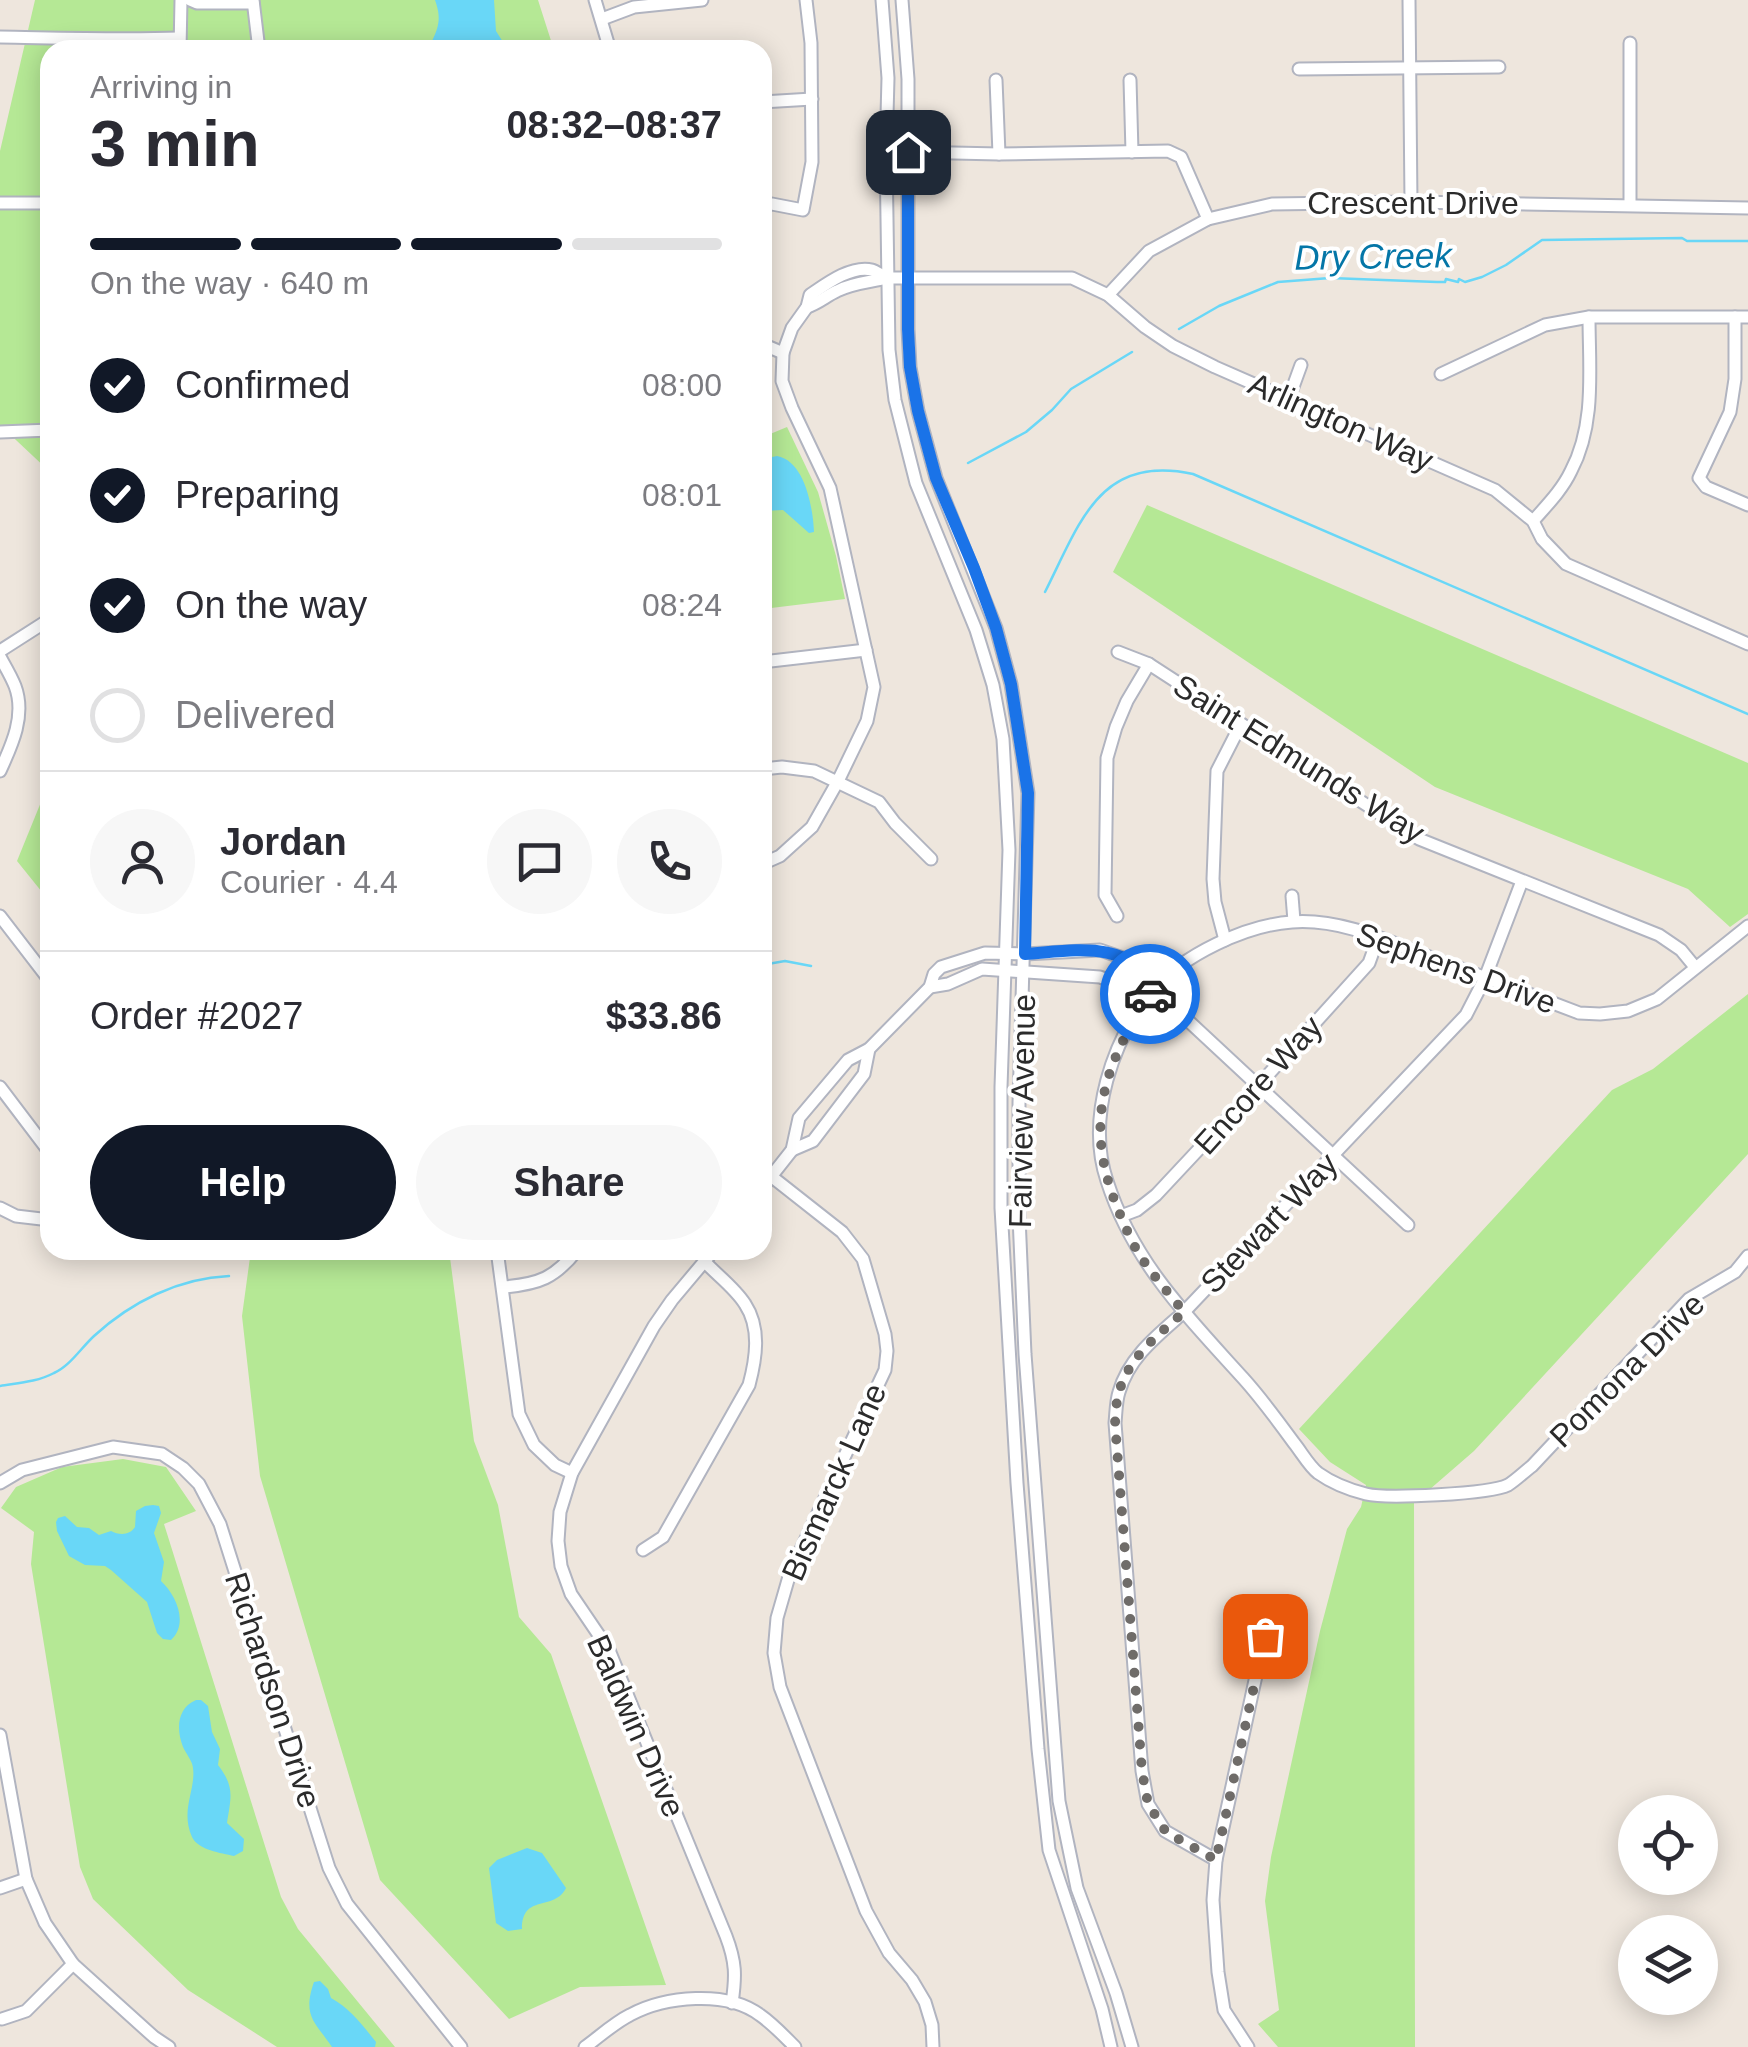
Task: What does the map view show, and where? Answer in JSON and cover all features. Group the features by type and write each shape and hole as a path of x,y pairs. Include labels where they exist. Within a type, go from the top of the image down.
{"street":[{"path":"180,40 182,0"},
{"path":"190,0 252,2 258,40"},
{"path":"595,0 607,40"},
{"path":"602,19 634,8 702,0"},
{"path":"772,204 803,210 812,162 811,43 806,0"},
{"name":"Fairview Avenue","path":"882,0 888,78 887,278 893,383 916,482 976,630 993,686 1003,739 1009,850 1000,1087 1004,1280 1017,1483 1049,1850 1111,2047"},
{"name":"Fairview Avenue","path":"902,0 908,79 910,367 936,478 996,628 1011,684 1028,793 1019,1218 1024,1354 1059,1801 1077,1888 1132,2047"},
{"path":"1409,0 1411,202"},
{"path":"0,37 40,43"},
{"path":"1630,43 1630,204"},
{"path":"1300,69 1499,67"},
{"path":"996,80 999,154"},
{"path":"1130,80 1132,152"},
{"path":"772,101 812,99"},
{"path":"908,152 1168,152 1182,157 1208,219"},
{"name":"Crescent Drive","path":"1108,296 1148,251 1208,219 1272,204 1411,202 1748,208"},
{"path":"0,204 40,203"},
{"name":"Arlington Way","path":"783,353 792,328 807,308 820,303 831,287 853,272 868,269 887,278 1072,278 1108,296 1172,346 1495,490 1533,520 1542,540 1566,564 1748,644"},
{"path":"1533,520 1554,498 1572,470 1584,438 1589,411 1589,317"},
{"path":"1441,374 1545,325 1589,317 1742,317 1730,412 1699,478 1706,487 1748,505"},
{"path":"772,348 783,353 782,381 830,488 874,687 867,720 812,827 772,860"},
{"path":"1289,398 1301,366"},
{"path":"0,432 40,430"},
{"path":"0,771 15,739 19,714 16,688 0,654 40,626"},
{"path":"772,661 866,650"},
{"name":"Saint Edmunds Way","path":"1118,652 1149,664 1419,839 1659,935 1681,950 1695,967"},
{"path":"1117,916 1105,895 1107,758 1127,701 1149,664"},
{"path":"1225,940 1212,879 1217,771 1241,724"},
{"path":"772,768 814,771 878,802 931,858"},
{"name":"Stewart Way","path":"1216,1860 1166,1832 1148,1804 1142,1771 1115,1423 1118,1392 1132,1363 1152,1340 1184,1312 1466,1015 1522,881"},
{"path":"1292,896 1294,921"},
{"path":"0,916 40,968"},
{"name":"Sephens Drive","path":"1344,1487 1316,1471 1255,1392 1142,1260 1106,1179 1099,1142 1102,1102 1113,1062 1154,989 1185,963 1225,940 1255,928 1294,921 1339,926 1579,1013 1600,1014 1628,1011 1657,999 1748,926"},
{"name":"Encore Way","path":"1121,1216 1137,1210 1156,1195 1257,1087 1368,963 1378,938"},
{"path":"792,1150 799,1118 848,1060 868,1049 930,987 941,967 986,953 1100,950 1132,961 1146,972 1154,989 1408,1225"},
{"path":"930,987 982,970 1100,977 1133,990 1154,989"},
{"path":"772,1168 792,1150 814,1141 864,1074 868,1049"},
{"path":"0,1088 40,1140"},
{"name":"Bismarck Lane","path":"772,1177 842,1232 864,1259 887,1351 884,1370 790,1573 777,1618 774,1653 780,1687 866,1911 889,1953 926,2002 933,2047"},
{"path":"0,1208 16,1216 40,1219"},
{"name":"Pomona Drive","path":"1344,1487 1370,1496 1476,1493 1508,1485 1532,1466 1689,1299 1735,1272 1748,1256"},
{"path":"499,1260 520,1414 534,1445 572,1473"},
{"path":"504,1287 548,1278 569,1260"},
{"path":"643,1550 663,1537 750,1385 755,1363 756,1337 746,1305 704,1262"},
{"name":"Baldwin Drive","path":"704,1262 654,1326 572,1473 560,1512 558,1541 570,1594 609,1650 726,1936 736,1978 732,2003"},
{"name":"Richardson Drive","path":"0,1484 22,1470 113,1447 162,1454 199,1484 220,1524 330,1868 347,1904 461,2047"},
{"path":"1248,2047 1224,2010 1212,1900 1216,1860 1272,1602"},
{"path":"0,1735 4,1788 26,1880 45,1923 74,1964 149,2042 169,2047"},
{"path":"0,1888 26,1880"},
{"path":"2,2019 26,2011 74,1964"},
{"path":"585,2047 630,2015 662,2002 700,1998 758,2012 796,2047"}],"green space":[{"path":"35,0 538,0 551,40 40,40 40,463 0,425 0,151"},
{"path":"787,427 818,492 845,599 772,608 772,433"},
{"path":"1147,505 1748,763 1748,914 1730,927 1688,889 1435,787 1113,572"},
{"path":"40,805 40,890 17,861"},
{"path":"1748,994 1748,1154 1474,1451 1414,1503 1415,2047 1278,2047 1258,2024 1279,2010 1265,1901 1271,1857 1320,1631 1347,1529 1361,1507 1366,1485 1330,1462 1299,1429 1612,1090 1653,1069"},
{"path":"250,1260 450,1260 474,1441 498,1505 519,1617 551,1654 666,1985 580,1987 509,2019 380,1880 260,1476 242,1316"},
{"path":"123,1459 166,1467 196,1511 164,1524 281,1897 298,1929 395,2047 277,2047 188,1990 93,1899 80,1867 31,1564 34,1532 1,1508 16,1487 62,1467"}],"water":[{"path":"435,0 494,0 496,31 502,40 432,40 439,20"},
{"path":"772,457 787,460 801,476 814,532 809,533 783,510 772,511"},
{"path":"159,1506 161,1513 154,1533 164,1562 161,1581 176,1601 180,1618 171,1640 157,1633 147,1602 105,1566 85,1565 69,1556 57,1531 58,1518 65,1516 77,1527 89,1528 99,1535 111,1531 127,1533 135,1527 136,1511"},
{"path":"196,1700 208,1706 212,1732 220,1749 218,1765 229,1786 227,1823 244,1839 243,1851 234,1856 199,1845 189,1827 193,1768 179,1726 185,1708"},
{"path":"527,1848 542,1853 566,1888 561,1895 527,1911 522,1929 508,1931 496,1923 489,1868 497,1860"},
{"path":"320,1981 331,1998 350,2012 376,2042 375,2047 332,2047 310,2011 314,1982"}],"waterway":[{"name":"Dry Creek","path":"1179,329 1219,306 1278,282 1330,278 1465,282 1506,265 1542,240 1748,241"},
{"name":"Dry Creek","path":"968,463 1026,432 1071,389 1132,352"},
{"path":"1045,592 1082,519 1114,484 1135,474 1161,470 1193,474 1748,714"},
{"path":"772,963 785,961 811,966"},
{"path":"0,1386 60,1370 108,1324 157,1294 192,1281 229,1276"}],"way so far":[{"path":"1150,994 1113,1062 1102,1102 1099,1142 1106,1179 1142,1260 1184,1312 1132,1363 1118,1392 1115,1423 1142,1771 1148,1804 1166,1832 1216,1860 1265,1636"}],"route":[{"path":"908,152 910,367 936,478 996,628 1011,684 1028,793 1025,954 1100,950 1132,961 1146,972 1154,989 1150,994"}]}
